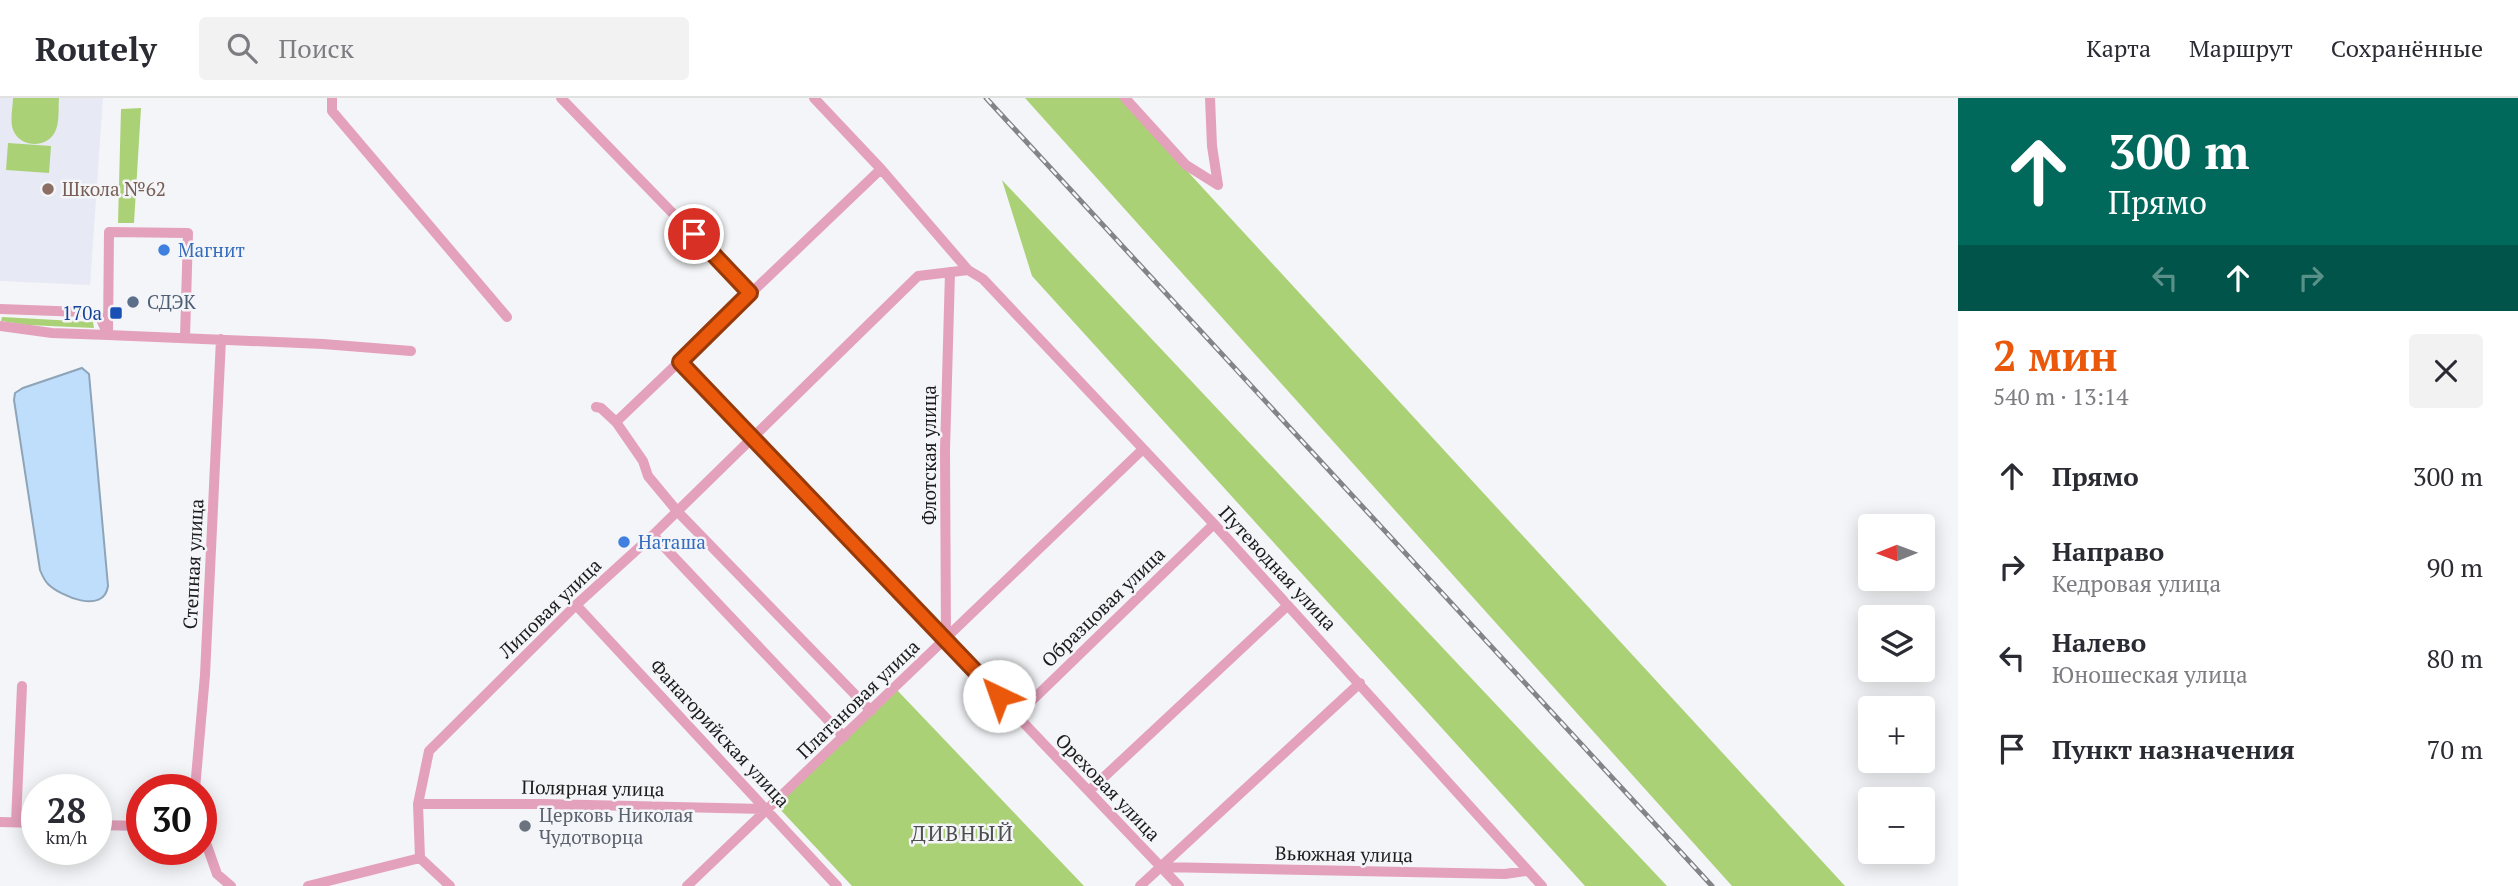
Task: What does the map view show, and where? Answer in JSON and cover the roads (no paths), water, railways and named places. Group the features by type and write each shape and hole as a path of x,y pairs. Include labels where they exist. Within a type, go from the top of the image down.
{"street":[{"path":"332,98 332,111 507,317"},
{"path":"561,98 750,293"},
{"name":"Путеводная улица","path":"814,98 881,169 968,270 984,279 1214,524 1542,886"},
{"path":"1125,98 1186,165 1219,185 1212,146 1210,98"},
{"path":"616,422 881,169"},
{"path":"108,335 109,232 188,233 185,338"},
{"path":"950,272 968,270"},
{"name":"Липовая улица","path":"420,858 418,804 429,751 576,605 653,535 918,276 950,272"},
{"name":"Флотская улица","path":"946,639 945,450 950,272"},
{"path":"0,309 83,312 100,317 108,335"},
{"path":"0,326 52,332 323,344 411,351"},
{"name":"Степная улица","path":"196,774 205,675 221,339"},
{"name":"Ореховая улица","path":"680,362 1179,886"},
{"path":"596,407 601,408 616,422 643,461 648,476 677,511 871,711"},
{"name":"Платановая улица","path":"688,886 1142,450"},
{"name":"Образцовая улица","path":"1016,716 1214,524"},
{"path":"653,535 844,737"},
{"name":"Фанагорийская улица","path":"576,605 837,886"},
{"path":"1089,791 1287,606"},
{"path":"1140,886 1360,683"},
{"path":"16,822 22,687"},
{"name":"Полярная улица","path":"418,804 768,809"},
{"path":"0,822 21,822"},
{"path":"308,886 420,858 450,886"},
{"path":"214,865 217,874 231,886"},
{"name":"Вьюжная улица","path":"1160,867 1492,874 1527,871"}],"water":[{"path":"82,368 89,374 108,586 105,595 99,600 90,601 71,598 54,589 45,581 40,570 14,400 15,393 23,388"}],"railway":[{"path":"986,98 1712,886"}],"place":[{"name":"Школа №62","path":"48,189"},
{"name":"Магнит","path":"164,250"},
{"name":"СДЭК","path":"133,302"},
{"name":"170а","path":"116,313"},
{"name":"Наташа","path":"624,542"},
{"name":"Церковь Николая Чудотворца","path":"525,826"}],"district":[{"name":"ДИВНЫЙ","path":"963,834"}]}
